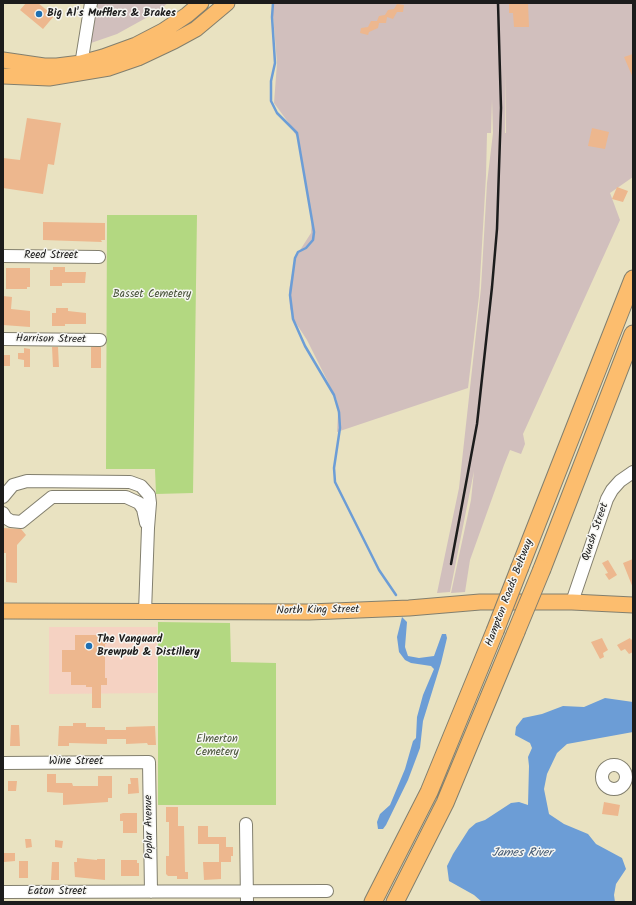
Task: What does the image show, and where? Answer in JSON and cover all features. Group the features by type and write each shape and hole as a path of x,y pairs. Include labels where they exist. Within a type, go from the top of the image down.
{"highway":[{"name":"Hampton Roads Beltway","path":"373,902 429,792 495,631 633,279"},
{"name":"Hampton Roads Beltway","path":"395,902 445,804 542,569 633,334"}],"main road":[{"path":"3,76 35,78 80,69 104,57 136,45 169,27 201,3"},
{"path":"3,60 80,69 109,68 156,50 196,28 227,3"},
{"name":"North King Street","path":"3,611 309,612 408,608 480,602 572,602 633,604"}],"street":[{"path":"80,69 91,3"},
{"name":"Reed Street","path":"3,256 99,257"},
{"name":"Harrison Street","path":"3,339 100,340"},
{"name":"Quash Street","path":"572,602 607,499 612,490 620,481 633,472"},
{"path":"3,497 13,485 26,481 130,482 141,486 149,495 150,503 145,612"},
{"path":"3,513 6,518 12,521 21,522 52,497 126,498 139,503 143,509 148,528"},
{"name":"Wine Street","path":"3,763 149,762"},
{"name":"Poplar Avenue","path":"149,762 151,892"},
{"path":"246,824 247,897"},
{"name":"Eaton Street","path":"3,892 151,892 247,897 327,891"}],"shaded area":[{"path":"98,3 168,3 155,13 117,34 91,43"},
{"path":"272,3 633,3 633,177 610,193 620,220 523,434 525,444 521,454 510,450 470,560 465,592 451,593 471,500 474,471 450,592 437,593 459,488 481,288 487,183 493,133 492,99 491,133 487,133 479,296 468,388 337,432 337,400 307,340 294,320 290,308 289,290 295,258 311,233 312,216 297,137 274,103 277,63","holes":["505,71 506,133 505,133"]},
{"path":"49,627 157,627 157,693 49,694"}],"green space":[{"name":"Basset Cemetery","path":"107,215 197,215 193,493 156,494 155,469 106,469"},
{"name":"Elmerton Cemetery","path":"158,622 230,623 231,662 276,663 276,805 158,805"}],"water":[{"path":"402,617 407,622 405,647 408,656 419,658 434,656 442,634 446,634 447,638 423,721 420,748 408,780 386,825 383,829 378,829 377,822 380,814 390,805 405,769 413,741 416,738 417,717 423,695 434,669 431,666 411,663 405,660 399,652 397,637"},
{"name":"James River","path":"605,698 633,702 633,732 567,744 557,753 547,774 544,789 549,814 564,824 588,834 596,844 622,858 626,869 616,884 614,895 615,902 482,902 474,895 449,881 447,866 469,829 476,823 485,820 511,803 519,802 528,805 528,757 532,748 530,743 515,735 516,727 523,718 542,714 563,706 584,707"}],"building":[{"name":"Big Al's Mufflers & Brakes","path":"26,3 38,3 54,16 43,29 20,10"},
{"path":"528,3 529,27 514,27 513,13 509,13 509,4"},
{"path":"397,4 404,5 403,12 397,12 393,19 387,17 386,23 379,23 378,28 369,32 368,35 360,33 361,28 368,27 371,21 377,21 379,16 385,15 388,10 394,9"},
{"path":"633,54 633,78 624,57"},
{"path":"27,118 61,123 54,165 48,164 43,194 3,188 3,158 20,160"},
{"path":"592,128 609,132 605,149 588,146"},
{"path":"617,187 628,191 623,202 612,199"},
{"path":"43,222 105,223 105,240 101,240 102,242 43,240"},
{"path":"53,267 65,267 65,272 86,272 85,283 62,283 62,286 50,286 50,270 53,270"},
{"path":"6,268 30,268 30,287 27,287 27,289 6,289"},
{"path":"3,296 12,297 11,309 30,311 30,327 3,325"},
{"path":"56,308 68,308 68,311 86,313 86,324 65,324 65,326 52,326 52,313 56,313"},
{"path":"52,347 58,347 59,367 53,367"},
{"path":"91,347 101,347 101,368 91,368"},
{"path":"24,348 30,349 30,367 24,367 24,360 18,359 18,353 24,353"},
{"path":"3,355 10,355 10,366 3,366"},
{"path":"3,528 21,529 26,535 17,545 17,583 6,582 6,553 3,553"},
{"path":"633,559 633,588 623,563"},
{"path":"608,560 617,575 609,580 605,574 608,573 602,563"},
{"path":"75,635 107,635 107,644 105,644 105,678 107,678 107,685 101,685 101,708 92,708 92,687 86,687 86,685 71,685 71,672 62,672 62,650 75,650"},
{"path":"602,638 608,650 603,653 604,657 600,659 591,642"},
{"path":"630,638 631,640 633,638 633,652 629,654 625,649 621,651 617,645"},
{"path":"73,723 86,723 86,727 105,727 105,730 126,730 126,727 155,726 156,745 148,745 147,743 126,744 126,739 107,739 107,744 69,743 69,746 58,746 59,726 73,726"},
{"path":"11,725 19,725 20,746 10,746"},
{"path":"47,774 56,774 56,783 72,783 73,786 98,786 98,776 112,776 112,798 108,798 108,802 63,805 63,793 47,792"},
{"path":"130,778 138,778 139,793 128,794 128,784 131,784"},
{"path":"8,781 17,781 16,791 8,791"},
{"path":"604,802 620,805 618,816 602,814"},
{"path":"166,807 178,807 178,826 184,826 185,872 188,872 188,879 177,879 177,876 168,876 166,874 166,856 169,856 169,822 166,822"},
{"path":"137,813 137,833 123,833 123,821 120,821 120,814"},
{"path":"198,826 208,826 208,837 226,837 226,847 233,847 231,862 221,862 221,879 204,880 203,862 219,862 219,844 198,844"},
{"path":"25,839 31,839 32,847 26,848"},
{"path":"55,840 63,841 62,848 55,847"},
{"path":"4,853 15,853 15,861 4,862"},
{"path":"77,858 97,860 105,859 105,880 75,877 74,862 77,862"},
{"path":"121,860 137,860 137,863 139,863 139,876 121,876"},
{"path":"19,861 28,861 28,878 19,878"},
{"path":"52,862 59,862 59,880 51,880"}],"waterway":[{"path":"273,3 272,17 275,63 271,81 271,101 277,113 297,133 314,232 313,240 306,248 298,252 295,258 290,295 293,319 305,346 334,395 339,412 340,428 334,468 335,482 379,570 396,595"}],"railway":[{"path":"451,564 477,424 497,229 501,108 498,3"}],"place":[{"name":"Big Al's Mufflers & Brakes","path":"39,14"},
{"name":"The Vanguard Brewpub & Distillery","path":"89,646"}]}
